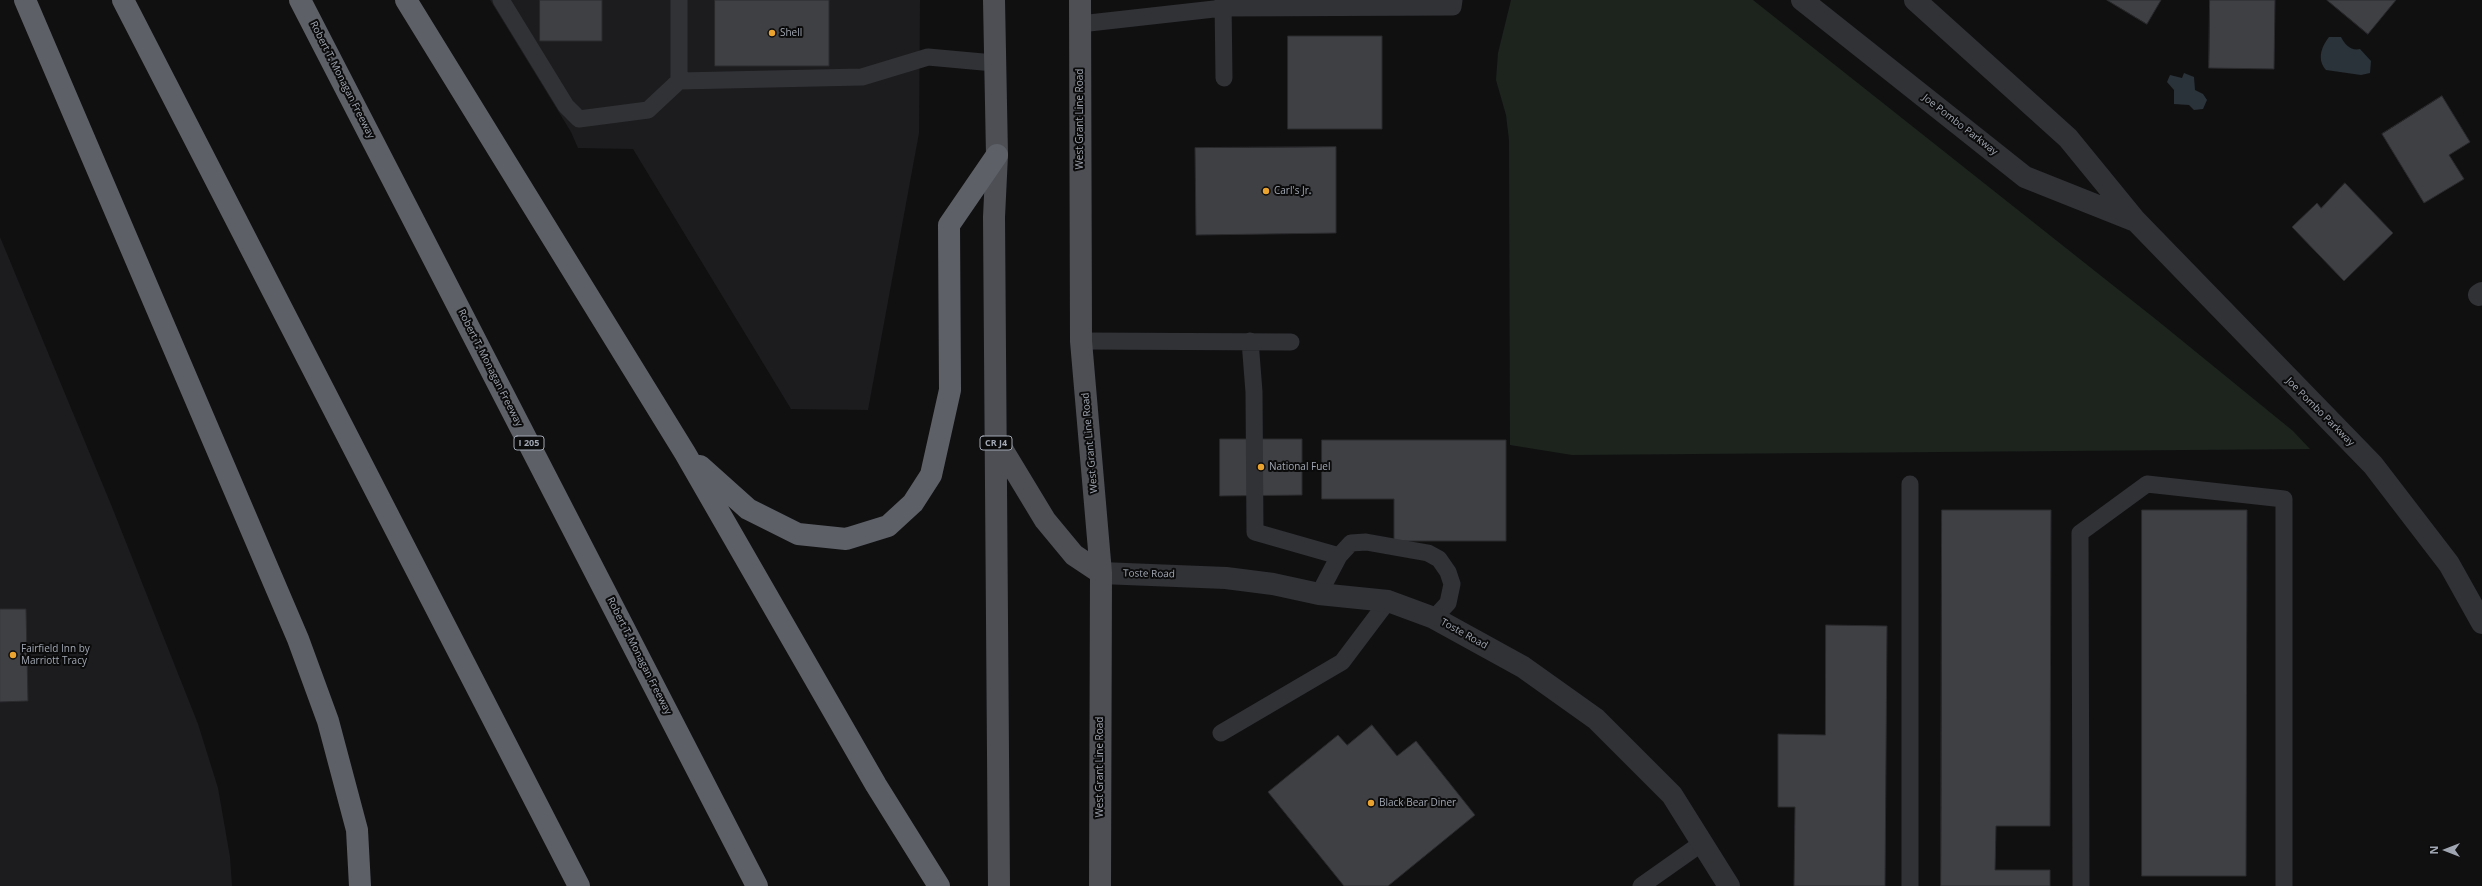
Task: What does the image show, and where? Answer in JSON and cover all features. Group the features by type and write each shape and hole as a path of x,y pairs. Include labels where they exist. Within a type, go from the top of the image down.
{"highway":[{"path":"25,0 298,639 328,721 358,830 360,886"},
{"path":"123,0 579,886"},
{"name":"Robert T. Monagan Freeway","path":"300,0 757,886"},
{"path":"406,0 685,453 876,785 939,886"},
{"path":"685,453 748,509 798,534 846,539 888,526 913,503 930,475 950,390 949,225 997,155"}],"main road":[{"name":"CR J4","path":"994,0 994,63 997,155 994,217 999,886"},
{"name":"West Grant Line Road","path":"1080,0 1081,341 1101,573 1100,886"},
{"path":"996,438 1044,520 1074,556 1101,573"}],"street":[{"name":"Joe Pombo Parkway","path":"1802,0 2025,177 2135,220"},
{"name":"Joe Pombo Parkway","path":"1915,0 2068,138 2135,220 2373,465 2449,564 2482,623"},
{"name":"Toste Road","path":"1101,573 1226,578 1273,584 1319,594 1388,600 1434,618 1523,667 1596,718 1672,795 1729,886"}],"lane":[{"path":"501,0 566,106 579,119 648,110 679,81 862,77 928,57 994,63"},
{"path":"679,0 679,81"},
{"path":"1080,24 1223,4 1453,7 1454,0"},
{"path":"1223,4 1224,78"},
{"path":"1081,341 1291,342"},
{"path":"1250,341 1254,392 1255,532 1339,556"},
{"path":"1910,484 1910,886"},
{"path":"2081,886 2080,533 2146,484 2284,499 2284,886"},
{"path":"1319,594 1339,556 1351,543 1366,542 1428,553 1439,559 1448,572 1452,584 1448,603 1434,618"},
{"path":"1221,733 1342,662 1388,600"},
{"path":"1641,886 1702,843"}],"shaded area":[{"path":"490,0 920,0 919,133 868,410 791,409 633,149 578,148 571,132"},
{"path":"1511,0 1753,0 2158,321 2293,431 2310,449 1572,455 1510,445 1509,140 1506,115 1496,80 1498,53"},
{"path":"2329,37 2341,37 2344,43 2349,47 2360,49 2371,61 2370,73 2361,75 2326,70 2323,66 2321,54 2322,49"},
{"path":"2184,73 2194,77 2195,90 2203,94 2207,100 2203,109 2194,110 2189,105 2174,104 2174,90 2167,82 2170,75 2182,78"},
{"path":"0,237 112,507 198,724 218,788 230,857 232,886 0,886"}],"building":[{"path":"540,0 602,0 602,41 540,41"},
{"name":"Shell","path":"715,0 829,0 829,66 715,66"},
{"path":"2107,0 2161,0 2147,24"},
{"path":"2210,0 2275,0 2274,69 2209,68"},
{"path":"2327,0 2396,0 2368,34"},
{"path":"1288,36 1382,36 1382,129 1288,129"},
{"path":"2442,96 2470,142 2449,155 2464,179 2424,203 2382,134"},
{"name":"Carl's Jr.","path":"1336,147 1336,233 1196,235 1195,148"},
{"path":"2345,183 2393,233 2344,281 2292,227 2317,203 2321,208"},
{"name":"National Fuel","path":"1220,439 1302,439 1302,495 1220,496"},
{"path":"1322,440 1506,440 1506,541 1394,541 1394,499 1322,499"},
{"path":"1942,510 2051,510 2050,826 1996,826 1995,870 2050,870 2050,886 1941,886"},
{"path":"2142,510 2247,510 2246,876 2142,876"},
{"name":"Fairfield Inn by Marriott Tracy","path":"0,609 26,609 28,701 0,702"},
{"path":"1826,625 1887,626 1885,886 1794,886 1795,807 1778,807 1778,734 1825,735"},
{"name":"Black Bear Diner","path":"1372,725 1397,756 1416,741 1475,815 1388,886 1344,886 1268,792 1338,735 1347,745"}],"place":[{"name":"Shell","path":"772,33"},
{"name":"Carl's Jr.","path":"1266,191"},
{"name":"National Fuel","path":"1261,467"},
{"name":"Fairfield Inn by Marriott Tracy","path":"13,655"},
{"name":"Black Bear Diner","path":"1371,803"}]}
